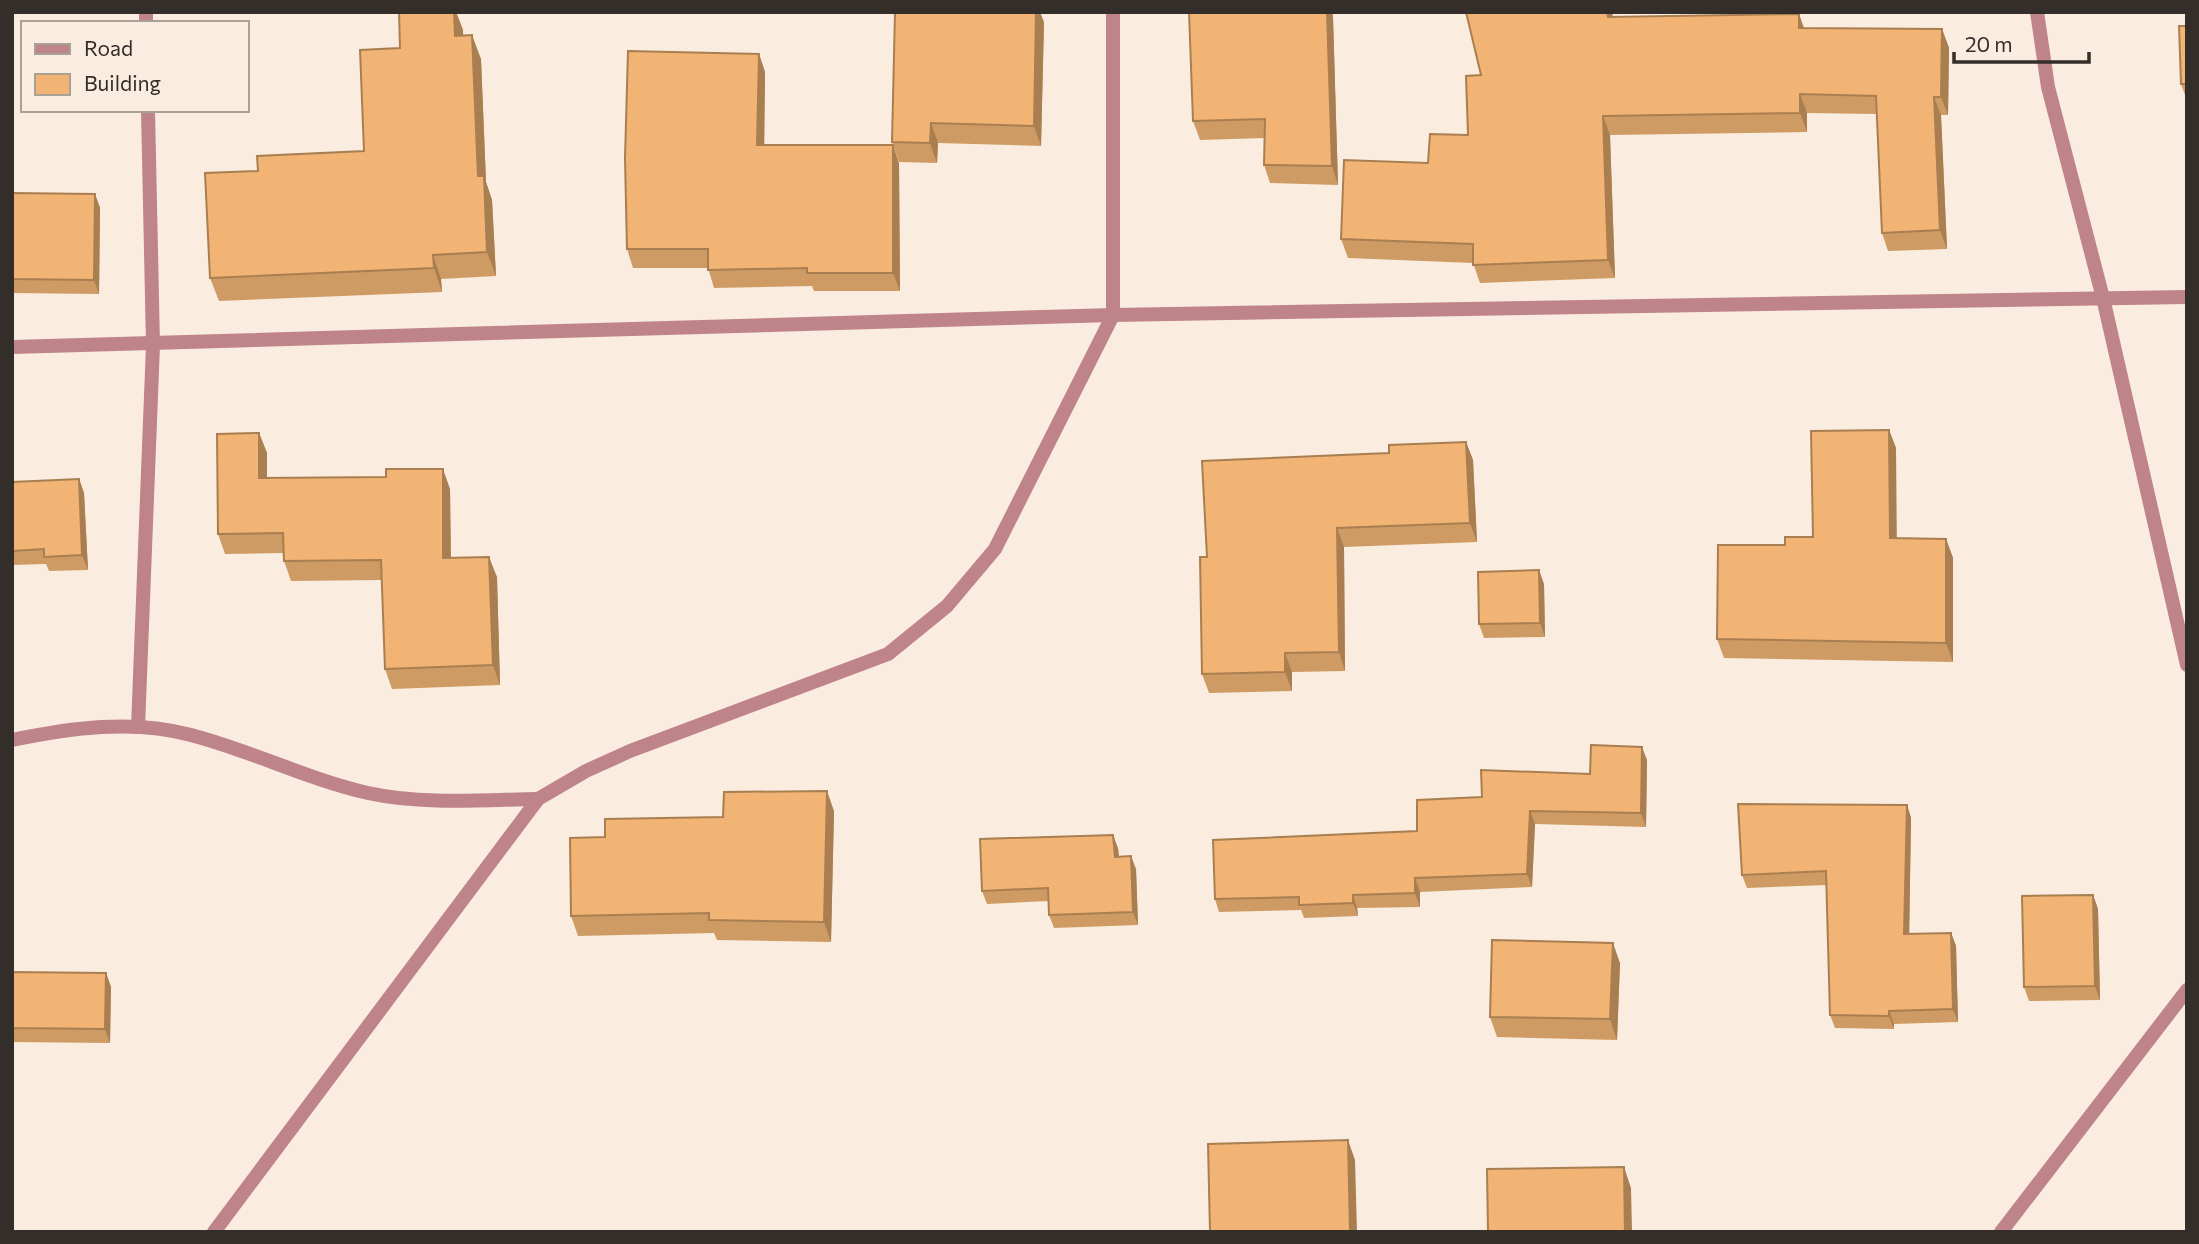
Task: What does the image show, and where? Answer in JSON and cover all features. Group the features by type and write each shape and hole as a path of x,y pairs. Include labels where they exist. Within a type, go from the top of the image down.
{"street":[{"path":"214,1232 538,799 586,771 630,751 888,654 947,606 995,549 1113,315 1113,12"},
{"path":"2037,12 2048,87 2103,298 2187,665"},
{"path":"138,727 153,345 148,112"},
{"path":"12,347 1113,315 2187,297"},
{"path":"12,740 66,729 138,727 191,735 320,781 372,794 424,800 538,799"},
{"path":"2001,1232 2187,990"}],"building":[{"path":"399,12 454,12 455,36 472,35 478,176 484,176 487,252 433,255 434,268 210,278 205,173 258,171 257,156 364,151 360,50 400,48"},
{"path":"895,12 1036,12 1034,126 931,123 930,143 892,142"},
{"path":"1189,12 1327,12 1332,166 1264,165 1265,119 1193,121"},
{"path":"1466,12 1607,12 1608,17 1799,14 1799,28 1942,29 1941,97 1934,97 1940,230 1882,233 1876,96 1800,94 1800,113 1603,116 1608,260 1473,265 1473,244 1341,239 1344,160 1428,163 1430,134 1468,135 1466,76 1481,75"},
{"path":"2179,26 2187,26 2187,84 2181,84"},
{"path":"628,51 759,54 757,145 893,145 893,273 807,273 807,268 708,270 708,249 627,249 625,158"},
{"path":"12,193 95,194 94,280 12,279"},
{"path":"1889,430 1890,538 1946,539 1946,643 1717,639 1718,545 1785,545 1785,537 1813,537 1811,431"},
{"path":"259,433 259,478 386,477 386,469 443,469 443,558 489,557 493,665 385,669 381,560 284,561 283,533 218,534 217,434"},
{"path":"1466,442 1470,523 1337,528 1339,652 1285,653 1285,672 1202,674 1200,557 1207,557 1202,461 1389,453 1389,445"},
{"path":"79,479 82,555 44,557 44,549 12,551 12,482"},
{"path":"1539,570 1540,623 1479,624 1478,572"},
{"path":"1591,745 1642,747 1641,813 1530,811 1527,874 1415,878 1415,893 1353,895 1353,903 1299,905 1299,897 1215,899 1213,840 1417,831 1417,800 1482,797 1481,770 1590,774"},
{"path":"827,791 824,922 709,920 709,913 571,916 570,838 605,837 605,819 723,817 724,792"},
{"path":"1738,804 1907,805 1904,934 1951,933 1953,1009 1889,1011 1889,1016 1830,1015 1826,871 1742,875"},
{"path":"1113,835 1115,857 1131,856 1133,912 1049,915 1048,888 982,891 980,839"},
{"path":"2093,895 2095,986 2024,987 2022,896"},
{"path":"1492,940 1613,943 1610,1019 1490,1017"},
{"path":"12,972 106,973 105,1029 12,1028"},
{"path":"1348,1140 1350,1232 1210,1232 1208,1144"},
{"path":"1624,1167 1625,1232 1488,1232 1487,1169"}]}
